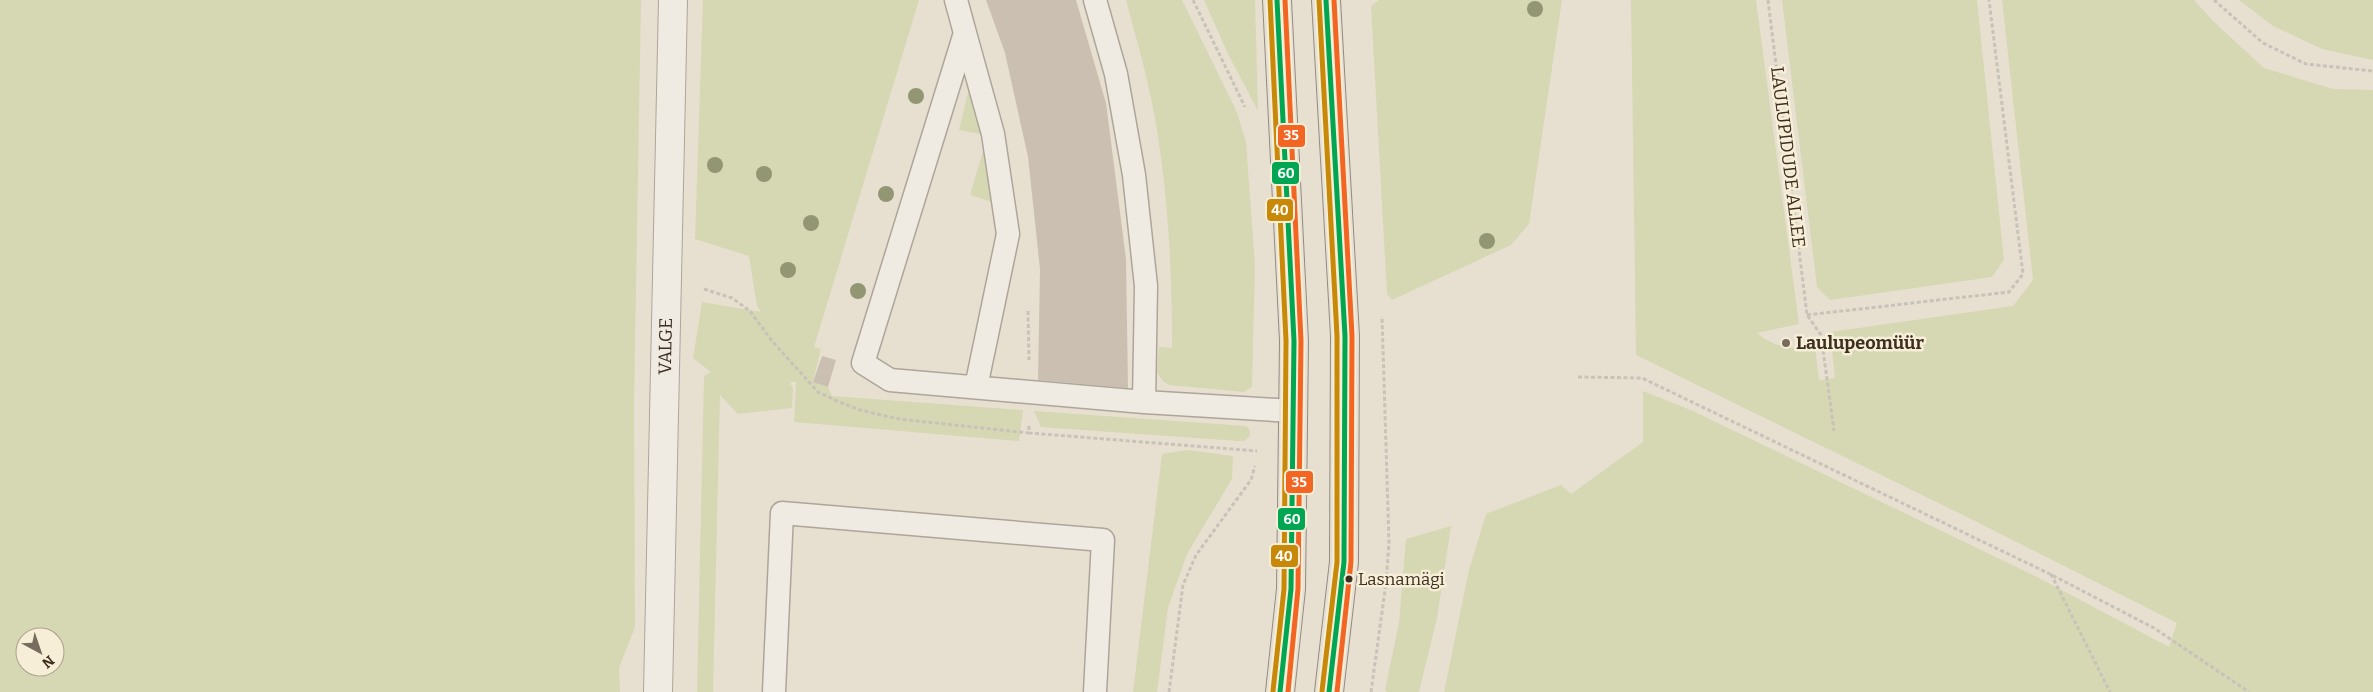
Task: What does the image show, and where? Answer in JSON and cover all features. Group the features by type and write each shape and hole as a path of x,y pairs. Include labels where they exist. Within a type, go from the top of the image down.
{"main road":[{"path":"1277,0 1294,341 1290,589 1280,692"},
{"path":"1326,0 1345,336 1344,562 1329,692"}],"street":[{"name":"VALGE","path":"658,692 673,0"}],"lane":[{"path":"956,0 993,134 1008,234 976,387"},
{"path":"1095,0 1116,74 1134,175 1146,286 1144,402"},
{"path":"965,33 863,363 890,380 1144,402 1293,411"},
{"path":"774,692 782,513 1103,540 1095,692"}],"path":[{"name":"LAULUPIDUDE ALLEE","path":"1768,0 1807,315"},
{"path":"1834,431 1821,335 1807,315 2009,292 2023,274 1989,0"},
{"path":"2214,0 2262,43 2306,64 2373,71"},
{"path":"1371,692 1386,583 1389,543 1384,328"},
{"path":"1578,377 1642,378 2050,574 2154,628 2249,692"},
{"path":"1168,692 1183,585 1196,555 1251,480 1259,451"},
{"path":"2050,574 2110,692"}],"green space":[{"path":"0,0 641,0 634,404 635,627 619,668 620,692 0,692"},
{"path":"703,0 919,0 814,347 821,349 813,381 828,387 832,396 1023,410 1019,441 794,422 796,382 790,382 793,389 792,408 738,414 720,395 713,692 697,692 704,376 711,372 693,358 702,302 761,312 757,306 749,256 695,239"},
{"path":"1126,0 1182,0 1236,110 1246,142 1255,266 1252,387 1244,392 1170,385 1164,382 1157,373 1159,347 1172,348 1168,225 1162,164 1152,103"},
{"path":"1204,0 1255,0 1258,111 1228,54"},
{"path":"1379,0 1562,0 1529,224 1511,245 1392,300 1387,294 1371,6"},
{"path":"1631,0 1756,0 1799,324 1757,333 1777,345 1798,348 1815,347 1819,380 1835,378 1830,332 2013,306 2033,280 2002,0 2194,0 2213,21 2264,68 2333,89 2373,90 2373,692 1444,692 1469,570 1486,514 1561,485 1571,494 1643,442 1643,391 1693,411 2037,577 2169,647 2177,623 1967,517 1636,355"},
{"path":"1782,0 1977,0 2004,260 1992,277 1830,300 1817,287"},
{"path":"2239,0 2373,0 2373,60 2322,49 2273,26"},
{"path":"972,77 985,135 959,130"},
{"path":"986,141 995,203 970,195"},
{"path":"1034,411 1246,426 1250,430 1250,436 1244,441 1238,441 1041,427"},
{"path":"1188,450 1233,456 1232,479 1187,554 1168,608 1157,692 1133,692 1162,454"},
{"path":"1451,526 1437,618 1419,692 1387,692 1385,690 1399,623 1406,539"}],"building":[{"path":"986,0 1076,0 1106,103 1126,259 1128,388 1038,380 1040,269 1028,157 1005,53"},
{"path":"822,356 836,360 828,387 813,382"}],"transit line":[{"name":"40","path":"1270,0 1286,341 1284,589 1273,691"},
{"name":"60","path":"1277,0 1294,341 1291,589 1280,692"},
{"name":"35","path":"1285,0 1301,341 1298,589 1288,692"},
{"name":"40","path":"1319,0 1337,336 1337,562 1322,691"},
{"name":"60","path":"1326,0 1345,336 1344,562 1329,692"},
{"name":"35","path":"1334,0 1352,336 1351,562 1337,692"}],"place":[{"name":"Laulupeomüür","path":"1786,343"},
{"name":"Lasnamägi","path":"1349,579"}]}
